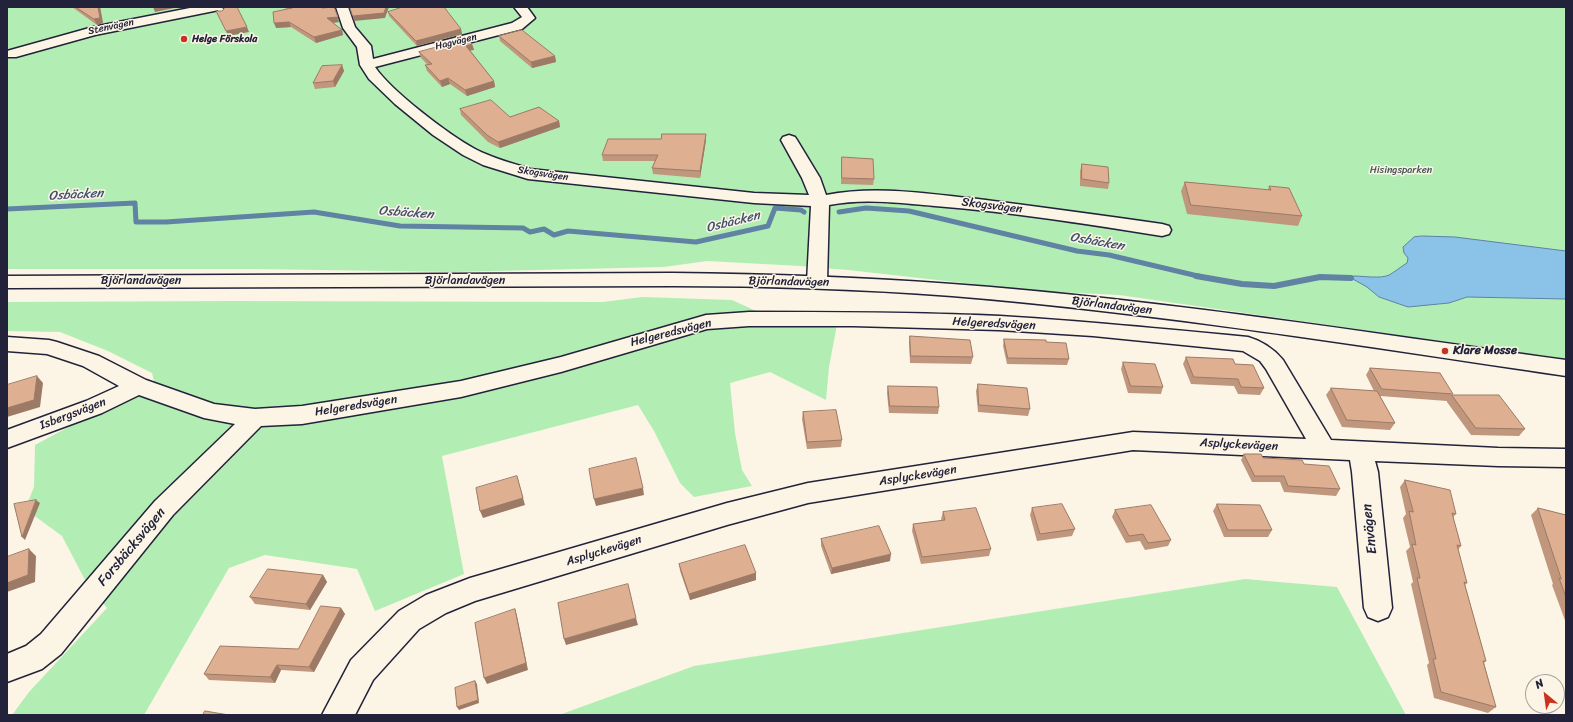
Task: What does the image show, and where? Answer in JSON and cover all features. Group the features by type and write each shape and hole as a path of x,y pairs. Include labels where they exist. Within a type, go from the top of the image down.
{"street":[{"name":"Skogsvägen","path":"342,7 349,28 364,46 367,65 374,76 400,101 453,142 478,157 519,171 541,176 754,198 820,201 840,197 872,196 955,202 1072,216 1162,230"},
{"name":"Hagvägen","path":"367,65 517,26 529,18 520,7"},
{"name":"Stenvägen","path":"11,54 93,31 218,11"},
{"path":"789,140 811,178 820,201 816,282"},
{"name":"Björlandavägen","path":"7,282 640,280 816,282 978,292 1125,307 1314,331 1566,368"},
{"name":"Helgeredsvägen","path":"7,344 49,347 84,358 138,386 212,412 255,418 302,415 461,389 561,364 706,322 749,319 845,319 998,323 1093,330 1248,344 1268,356 1275,365 1324,449"},
{"name":"Isbergsvägen","path":"7,439 94,407 138,386"},
{"name":"Forsbäcksvägen","path":"7,668 20,664 44,652 164,508 255,418"},
{"name":"Asplyckevägen","path":"338,715 362,670 409,620 436,604 470,590 727,514 808,493 1133,441 1566,458"},
{"name":"Envägen","path":"1360,450 1364,472 1378,608"}],"lane":[{"path":"218,11 219,7"}],"green space":[{"name":"Hisingsparken","path":"7,7 1566,7 1566,359 1119,295 1035,291 800,266 707,261 664,267 452,272 255,269 7,269"},
{"path":"642,297 732,300 756,311 772,322 836,321 826,400 770,372 730,383 735,433 742,470 752,486 694,497 680,483 654,431 638,405 442,456 464,574 375,611 357,569 265,555 229,568 144,715 12,715 29,692 107,608 84,578 62,536 25,509 34,487 35,445 154,381 152,373 108,351 60,332 7,331 7,302 603,302"},
{"path":"1245,579 1337,587 1406,715 559,715 694,666"}],"water":[{"path":"1414,237 1455,237 1566,251 1566,299 1467,297 1449,303 1408,307 1379,297 1367,287 1351,278 1354,276 1381,277 1391,274 1407,263 1408,258 1404,253 1403,247"}],"building":[{"path":"76,7 98,7 100,18 94,19"},
{"path":"223,7 237,7 247,27 226,31 216,11 222,11 224,9"},
{"path":"289,7 334,7 338,17 327,18 342,30 314,37 289,22 274,23 273,12 292,8"},
{"path":"350,7 386,7 384,13 353,16"},
{"path":"403,7 444,7 461,29 416,41 388,12"},
{"path":"522,30 555,56 531,62 499,36"},
{"path":"468,39 472,44 466,46 494,81 465,90 448,78 440,81 425,65 432,64 419,52"},
{"path":"342,65 333,81 313,83 322,66"},
{"path":"491,100 510,117 539,107 559,121 498,142 487,135 460,109"},
{"path":"662,134 706,134 700,171 652,168 658,155 602,155 608,139 661,139"},
{"path":"842,157 873,159 874,179 842,178"},
{"path":"1082,164 1108,167 1109,183 1082,179"},
{"path":"1185,182 1271,190 1269,186 1289,188 1302,216 1191,205"},
{"path":"910,336 970,340 973,357 911,356"},
{"path":"1004,339 1046,340 1046,342 1066,343 1069,359 1008,358"},
{"path":"1186,357 1233,359 1235,364 1253,365 1264,388 1241,387 1238,379 1194,377"},
{"path":"1123,362 1155,364 1163,387 1131,386"},
{"path":"1370,368 1440,373 1453,394 1382,389"},
{"path":"37,376 34,400 7,408 7,385"},
{"path":"978,384 1027,388 1030,409 979,405"},
{"path":"888,386 937,387 939,407 890,406"},
{"path":"1331,388 1377,391 1395,423 1347,420"},
{"path":"1452,395 1499,395 1525,429 1476,428"},
{"path":"836,410 842,440 807,442 803,412"},
{"path":"1244,454 1261,454 1263,458 1302,460 1304,464 1329,466 1340,489 1288,486 1284,476 1255,476"},
{"path":"636,458 643,488 594,499 589,469"},
{"path":"517,476 523,498 480,511 476,488"},
{"path":"1405,480 1450,490 1456,514 1452,513 1461,546 1457,545 1467,583 1464,582 1486,661 1483,661 1496,707 1441,692 1433,659 1436,659 1417,578 1420,578 1412,544 1416,545 1409,511 1413,512"},
{"path":"36,500 22,537 14,504"},
{"path":"1062,504 1075,529 1040,534 1032,508"},
{"path":"1217,504 1260,505 1272,530 1228,530"},
{"path":"1151,505 1171,540 1148,543 1143,534 1129,536 1115,510"},
{"path":"976,508 991,549 922,557 913,524 945,520 943,512"},
{"path":"1538,508 1566,515 1566,597 1559,578 1561,579"},
{"path":"879,526 891,554 832,568 821,539"},
{"path":"745,545 756,573 689,594 679,564"},
{"path":"29,549 28,575 7,583 7,557"},
{"path":"268,569 323,575 306,604 250,597"},
{"path":"628,584 636,618 564,639 558,603"},
{"path":"321,606 341,608 309,667 277,665 270,677 204,674 220,646 298,649"},
{"path":"515,609 526,663 484,678 475,623"},
{"path":"475,681 478,700 457,707 455,688"},
{"path":"205,711 229,715 203,715"}],"waterway":[{"name":"Osbäcken","path":"7,209 135,203 136,222 166,222 314,212 400,226 523,228 530,232 544,229 554,235 568,231 696,242 768,226 775,208 801,210 804,212"},
{"name":"Osbäcken","path":"839,212 866,208 909,211 1077,251 1109,255 1202,277"},
{"name":"Osbäcken","path":"1196,276 1242,284 1274,286 1320,277 1351,278"}],"place":[{"name":"Helge Förskola","path":"184,39"},
{"name":"Klare Mosse","path":"1445,351"}]}
